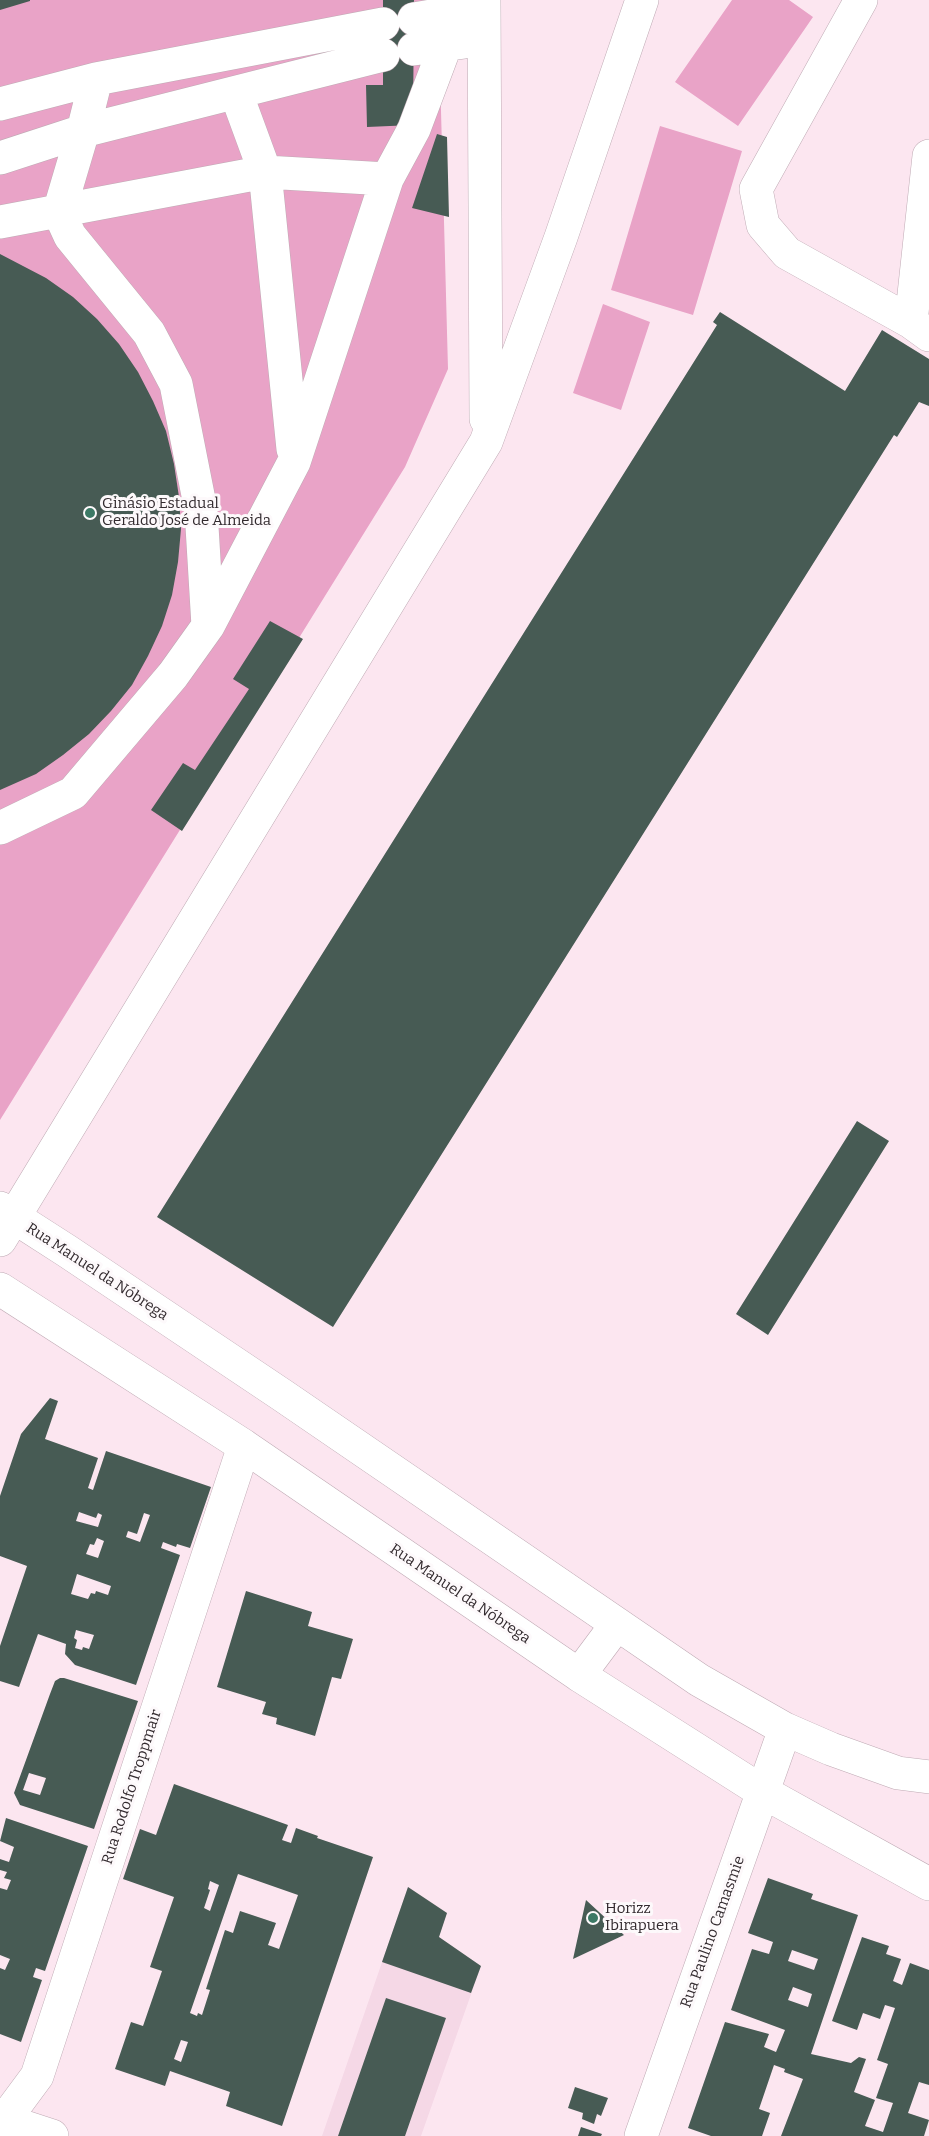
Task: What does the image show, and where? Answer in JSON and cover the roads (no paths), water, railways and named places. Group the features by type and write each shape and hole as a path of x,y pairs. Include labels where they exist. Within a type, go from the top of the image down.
{"street":[{"path":"5,1222 486,442 561,237 642,0"},
{"path":"861,0 756,189 763,225 787,253 920,328 929,156"},
{"path":"0,158 83,131 236,93 398,37 484,4 486,442"},
{"path":"0,104 96,80 398,37 446,44 484,39"},
{"path":"0,828 73,793 173,675 208,626 294,462 387,179 414,129 446,44"},
{"path":"96,80 59,212 70,236 149,333 176,384 201,510 208,626"},
{"path":"236,93 266,172 294,462"},
{"path":"0,222 266,172 387,179"},
{"name":"Rua Manuel da Nóbrega","path":"5,1222 77,1257 699,1680 785,1729 831,1749 898,1773 929,1777"},
{"name":"Rua Manuel da Nóbrega","path":"0,1289 244,1446 579,1675 763,1792 929,1884"},
{"name":"Rua Rodolfo Troppmair","path":"2,2122 37,2076 244,1446"},
{"path":"579,1675 617,1624"},
{"name":"Rua Paulino Camasmie","path":"641,2136 785,1729"},
{"path":"2,2122 52,2136"}],"place":[{"name":"Ginásio Estadual Geraldo José de Almeida","path":"90,513"},
{"name":"Horizz Ibirapuera","path":"593,1918"}]}
